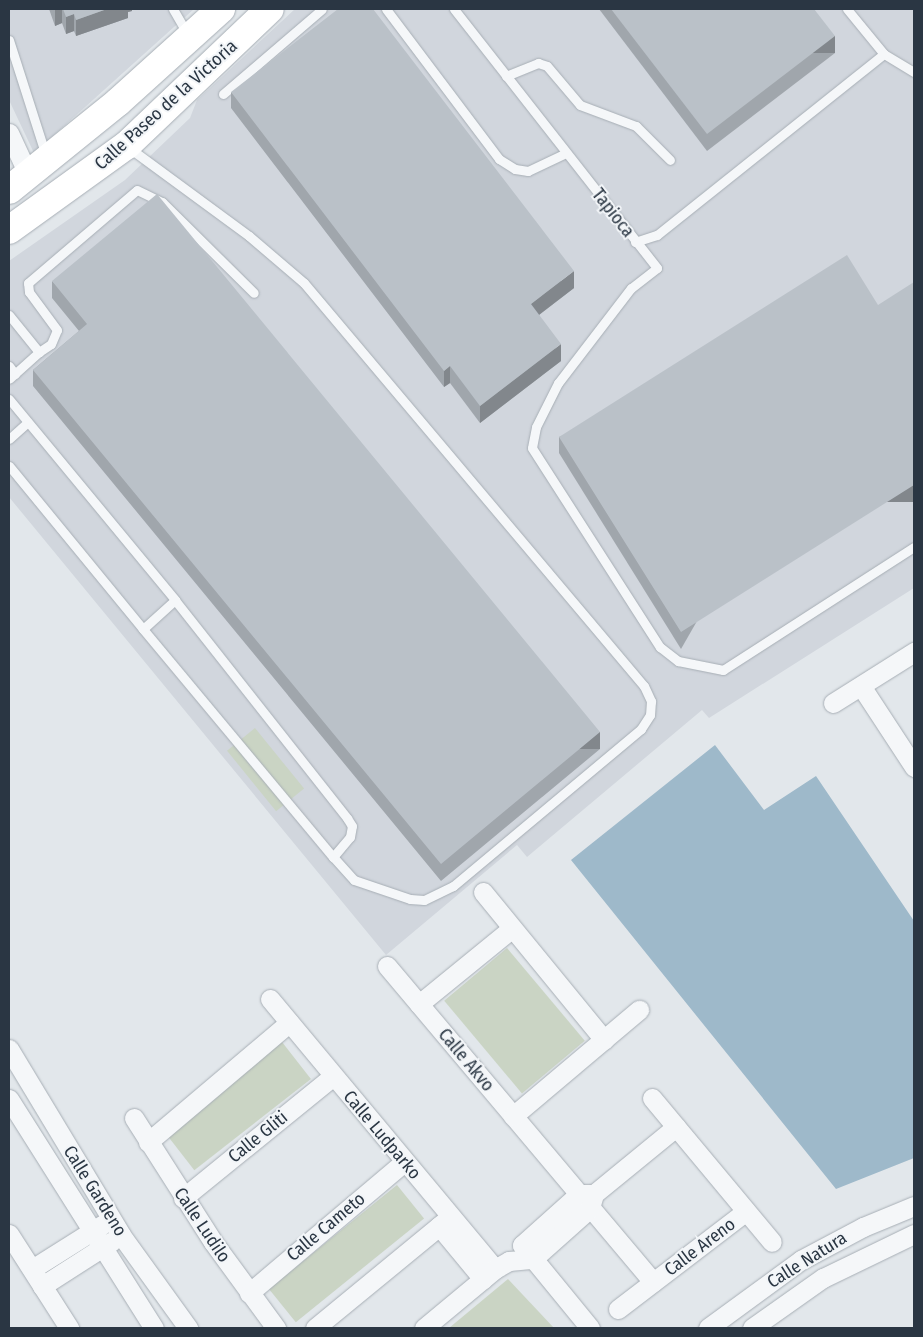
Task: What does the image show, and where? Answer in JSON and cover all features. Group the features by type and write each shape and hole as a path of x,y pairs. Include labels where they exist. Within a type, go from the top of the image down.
{"main road":[{"name":"Calle Paseo de la Victoria","path":"28,176 190,38 221,9"},
{"name":"Calle Paseo de la Victoria","path":"9,230 127,145 270,9"}],"street":[{"path":"9,133 28,176"},
{"path":"832,702 914,652"},
{"path":"861,686 909,746 914,767"},
{"path":"483,892 511,929 604,1040"},
{"path":"419,1004 511,929"},
{"name":"Calle Akvo","path":"387,966 514,1116 588,1198"},
{"name":"Calle Ludparko","path":"270,1000 404,1162 444,1221 489,1274"},
{"path":"514,1116 640,1010"},
{"path":"148,1142 289,1023"},
{"name":"Calle Gardeno","path":"9,1049 117,1227 188,1328"},
{"name":"Calle Gliti","path":"183,1198 333,1076"},
{"name":"Calle Areno","path":"652,1098 772,1242"},
{"name":"Calle Gardeno","path":"9,1099 154,1328"},
{"name":"Calle Ludilo","path":"134,1118 183,1198 276,1328"},
{"path":"424,1328 489,1274 525,1255 588,1198 676,1127"},
{"name":"Calle Cameto","path":"249,1292 404,1162"},
{"name":"Calle Areno","path":"588,1198 653,1282"},
{"name":"Calle Natura","path":"708,1328 801,1260 863,1227 914,1206"},
{"name":"Calle Areno","path":"618,1308 746,1212"},
{"path":"315,1328 444,1221"},
{"path":"42,1286 97,1240 117,1227"},
{"path":"9,1234 14,1254 32,1269 69,1328"},
{"name":"Calle Natura","path":"752,1328 837,1271 914,1234"},
{"path":"32,1269 97,1240"},
{"path":"525,1255 590,1328"}],"lane":[{"path":"173,9 190,38"},
{"path":"223,94 322,9"},
{"path":"386,9 499,159 515,170 528,172 566,153"},
{"name":"Tapioca","path":"454,9 635,242 657,235 884,54"},
{"path":"847,9 884,54 914,72"},
{"path":"9,40 28,176"},
{"path":"506,76 538,63 547,66 580,105 636,126 670,160"},
{"path":"9,466 333,857 354,880 383,892 424,900 435,897 641,729 650,715 651,701 644,686 434,434 304,284 250,236 127,145"},
{"path":"9,366 12,377 39,352 51,344 57,330 29,292 28,283 137,190 162,202 254,293"},
{"path":"635,242 657,268 630,288 558,383 536,427 532,448 660,647 678,661 723,670 914,548"},
{"path":"9,314 39,352"},
{"path":"9,399 174,600 347,818 352,826 350,837 333,857"},
{"path":"9,439 28,422"},
{"path":"143,629 174,600"}],"shaded area":[{"path":"9,9 194,9 34,153 9,100"},
{"path":"295,9 914,9 914,588 709,718 702,710 527,857 517,845 386,955 9,497 9,261 125,180 190,118 197,100"}],"green space":[{"path":"255,728 304,789 276,811 227,751"},
{"path":"507,948 585,1041 522,1093 444,1001"},
{"path":"282,1042 311,1079 194,1170 165,1133"},
{"path":"397,1185 424,1218 296,1322 269,1289"},
{"path":"508,1279 554,1328 449,1328"}],"water":[{"path":"715,745 764,810 816,776 914,921 914,1158 836,1189 571,860"}],"building":[{"path":"63,9 107,9 76,20 74,14 66,17"},
{"path":"338,9 373,9 574,271 531,304 561,344 480,406 450,366 444,371 231,92"},
{"path":"611,9 814,9 835,36 707,134"},
{"path":"157,194 600,732 441,864 33,370 87,324 52,281"},
{"path":"847,255 878,305 914,282 914,485 681,632 559,437"}]}
